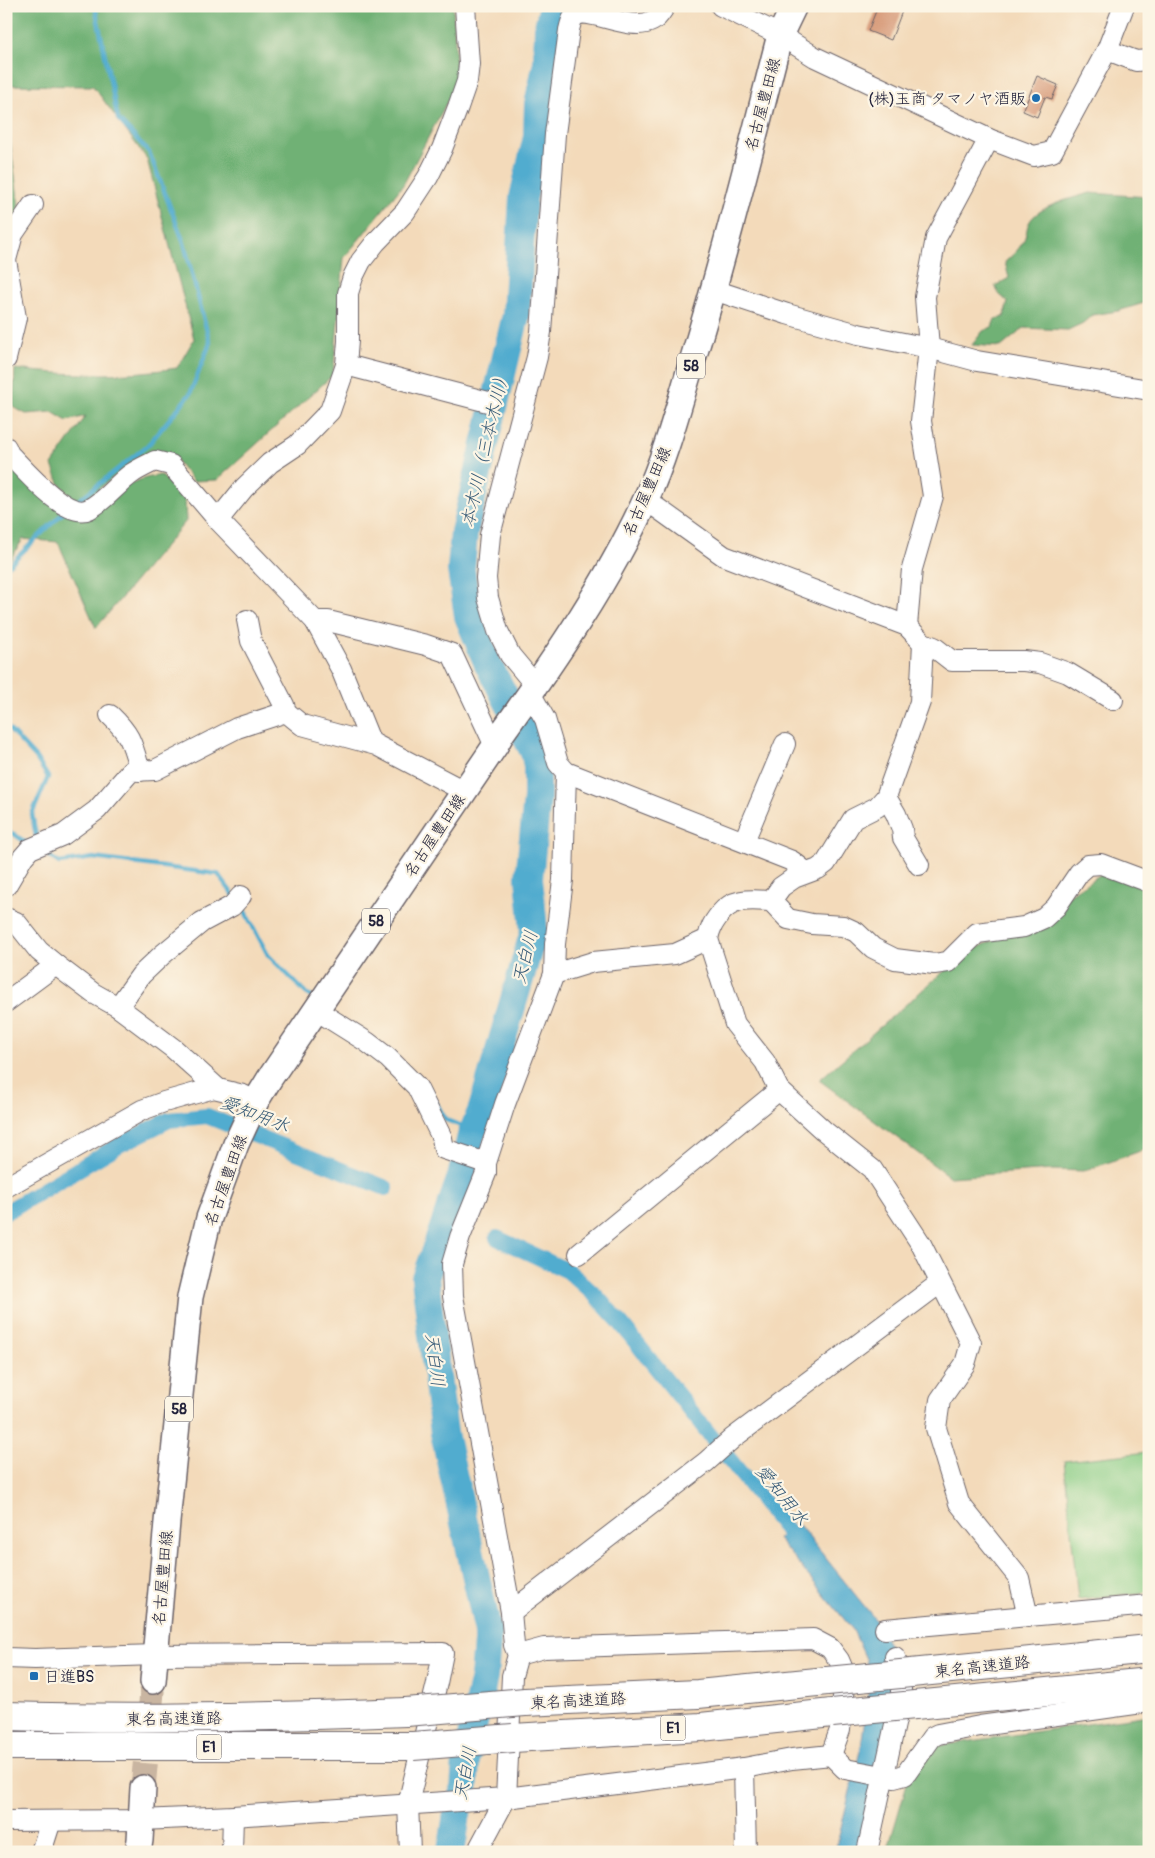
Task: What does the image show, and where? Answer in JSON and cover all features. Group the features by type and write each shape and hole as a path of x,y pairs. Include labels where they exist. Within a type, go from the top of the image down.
{"highway":[{"name":"東名高速道路","path":"6,1716 106,1719 406,1712 524,1702 698,1694 827,1681 903,1665 1149,1649"},
{"name":"東名高速道路","path":"6,1746 412,1746 701,1726 1149,1682"}],"main road":[{"name":"名古屋豊田線","path":"154,1681 190,1297 209,1218 236,1144 254,1105 316,1010 581,616 610,568 646,500 663,456 714,290 780,34 794,6"},
{"path":"138,1852 143,1788"}],"street":[{"path":"218,520 244,488 270,464 297,445 330,411 346,365 348,293 353,277 376,242 405,212 428,177 442,149 467,80 469,64 465,6"},
{"path":"665,6 652,21 628,24 584,13 572,19 555,134 541,332 537,357 490,535 486,578 488,598 498,631 545,719 558,763 566,772 744,841 792,861 806,872"},
{"path":"720,6 780,34 815,57 989,139 1034,156 1052,152 1107,50 1124,6"},
{"path":"1107,50 1136,61 1149,60"},
{"path":"908,626 912,569 933,496 921,421 929,348 925,297 936,238 989,139"},
{"path":"6,359 16,318 6,260 13,234 33,205"},
{"path":"714,290 787,314 858,334 977,360 1149,390"},
{"path":"346,365 488,402"},
{"path":"6,446 9,454 52,497 76,510 88,510 131,474 155,461 172,465 218,520 315,621 340,669 371,743"},
{"path":"646,500 724,556 908,626 923,642 934,647 952,661 1024,661 1053,666 1113,700"},
{"path":"248,620 251,641 286,712 302,725 371,743 464,791"},
{"path":"315,621 328,621 426,645 452,654 498,739"},
{"path":"771,901 781,887 794,878 826,864 853,820 877,807 886,797 920,702 923,642"},
{"path":"6,886 23,857 35,847 63,835 97,810 132,771 156,770 237,728 286,712"},
{"path":"110,715 125,729 140,771"},
{"path":"744,841 785,744"},
{"path":"477,1852 498,1798 512,1676 518,1655 514,1645 511,1612 470,1394 452,1286 452,1264 486,1173 486,1164 505,1104 554,974 563,880 566,772"},
{"path":"886,797 896,814 902,829 903,838 919,865"},
{"path":"1028,1616 1020,1578 959,1503 936,1428 940,1400 965,1364 971,1343 921,1244 872,1169 823,1130 779,1090 765,1062 734,1024 708,939 710,926 725,908 735,902 745,900 771,901 788,919 812,924 843,926 856,932 872,948 895,959 934,964 948,962 977,933 1024,927 1044,918 1056,907 1079,873 1088,865 1101,864 1149,882"},
{"path":"118,1007 141,975 162,955 202,922 232,906 241,896"},
{"path":"6,918 16,922 39,951 93,993 118,1007 174,1049 217,1088 214,1088"},
{"path":"554,974 593,962 675,954 708,939"},
{"path":"6,1002 56,964"},
{"path":"316,1010 367,1042 388,1058 417,1087 442,1138 444,1149 486,1164"},
{"path":"6,1187 142,1110 164,1102 214,1088 243,1095 254,1105"},
{"path":"579,1254 779,1090"},
{"path":"511,1612 706,1462 733,1438 940,1283"},
{"path":"885,1629 1149,1605"},
{"path":"518,1655 544,1648 813,1639 830,1648 844,1674 840,1730 831,1755"},
{"path":"6,1658 443,1653 408,1804 410,1852"},
{"path":"867,1852 901,1697 900,1678 903,1665"},
{"path":"831,1755 845,1770 884,1778 894,1778 905,1775 932,1737 938,1734 980,1726 1149,1702"},
{"path":"6,1821 140,1820 233,1816 498,1798 744,1768 792,1759 831,1755"},
{"path":"744,1768 746,1852"},
{"path":"232,1852 233,1816"},
{"path":"41,1852 51,1821"}],"green space":[{"path":"6,6 453,6 457,83 403,185 344,258 333,375 217,480 193,481 172,455 156,451 141,456 85,500 71,497 59,483 52,465 86,416 67,421 52,412 26,414 13,407 15,369 96,374 137,373 177,368 194,339 147,159 93,86 6,85"},
{"path":"6,111 19,205 6,241"},
{"path":"1090,193 1149,197 1149,311 1144,303 1118,311 1092,315 1083,323 1068,330 1024,328 1001,347 972,345 983,331 992,327 995,319 1004,317 1008,302 999,294 995,286 1009,278 1005,262 1015,253 1025,238 1028,224 1033,217 1047,207"},
{"path":"6,458 73,514 126,485 161,475 185,500 186,521 96,628 58,542 23,539 6,566"},
{"path":"1110,868 1149,870 1149,1148 1084,1171 1053,1170 950,1177 819,1080 965,953 1013,932"},
{"path":"1149,1452 1149,1592 1078,1599 1064,1461"},
{"path":"1149,1715 1149,1852 887,1852 917,1749"}],"water":[{"path":"799,1525 874,1618 891,1648 893,1721 860,1852 835,1852 861,1747 869,1687 866,1659 853,1630 778,1539"}],"building":[{"path":"878,6 904,6 891,40 868,31"},
{"name":"(株)玉商 タマノヤ酒販","path":"1037,76 1058,85 1052,99 1045,97 1037,117 1023,111"}],"waterway":[{"path":"75,503 148,445 190,394 210,343 184,243 149,152 118,119 95,6"},
{"name":"天白川","path":"450,1852 457,1813 464,1792 466,1760 484,1677 488,1631 444,1433 425,1278 461,1177 471,1136 482,1109 534,931 529,878 537,798 537,765 534,752 488,664 468,616 461,570 464,532 516,315 523,198 537,137 538,104 547,63 548,27 553,6"},
{"path":"6,568 65,511"},
{"path":"6,726 36,758 48,777 32,814 37,841"},
{"path":"6,832 14,834 29,845"},
{"path":"41,850 59,863 93,858 218,874 234,896"},
{"path":"241,904 268,955 306,993 315,999"},
{"path":"428,1088 446,1120 473,1130"},
{"name":"愛知用水","path":"6,1212 119,1145 169,1120 207,1116 386,1188"},
{"name":"愛知用水","path":"497,1238 568,1271 596,1296 618,1320 802,1550"}],"tunnel":[{"path":"143,1788 153,1681"}],"place":[{"name":"(株)玉商 タマノヤ酒販","path":"1036,98"},
{"name":"日進BS","path":"34,1676"}],"water label":[{"name":"本木川（三本木川）","path":"485,448"}]}
